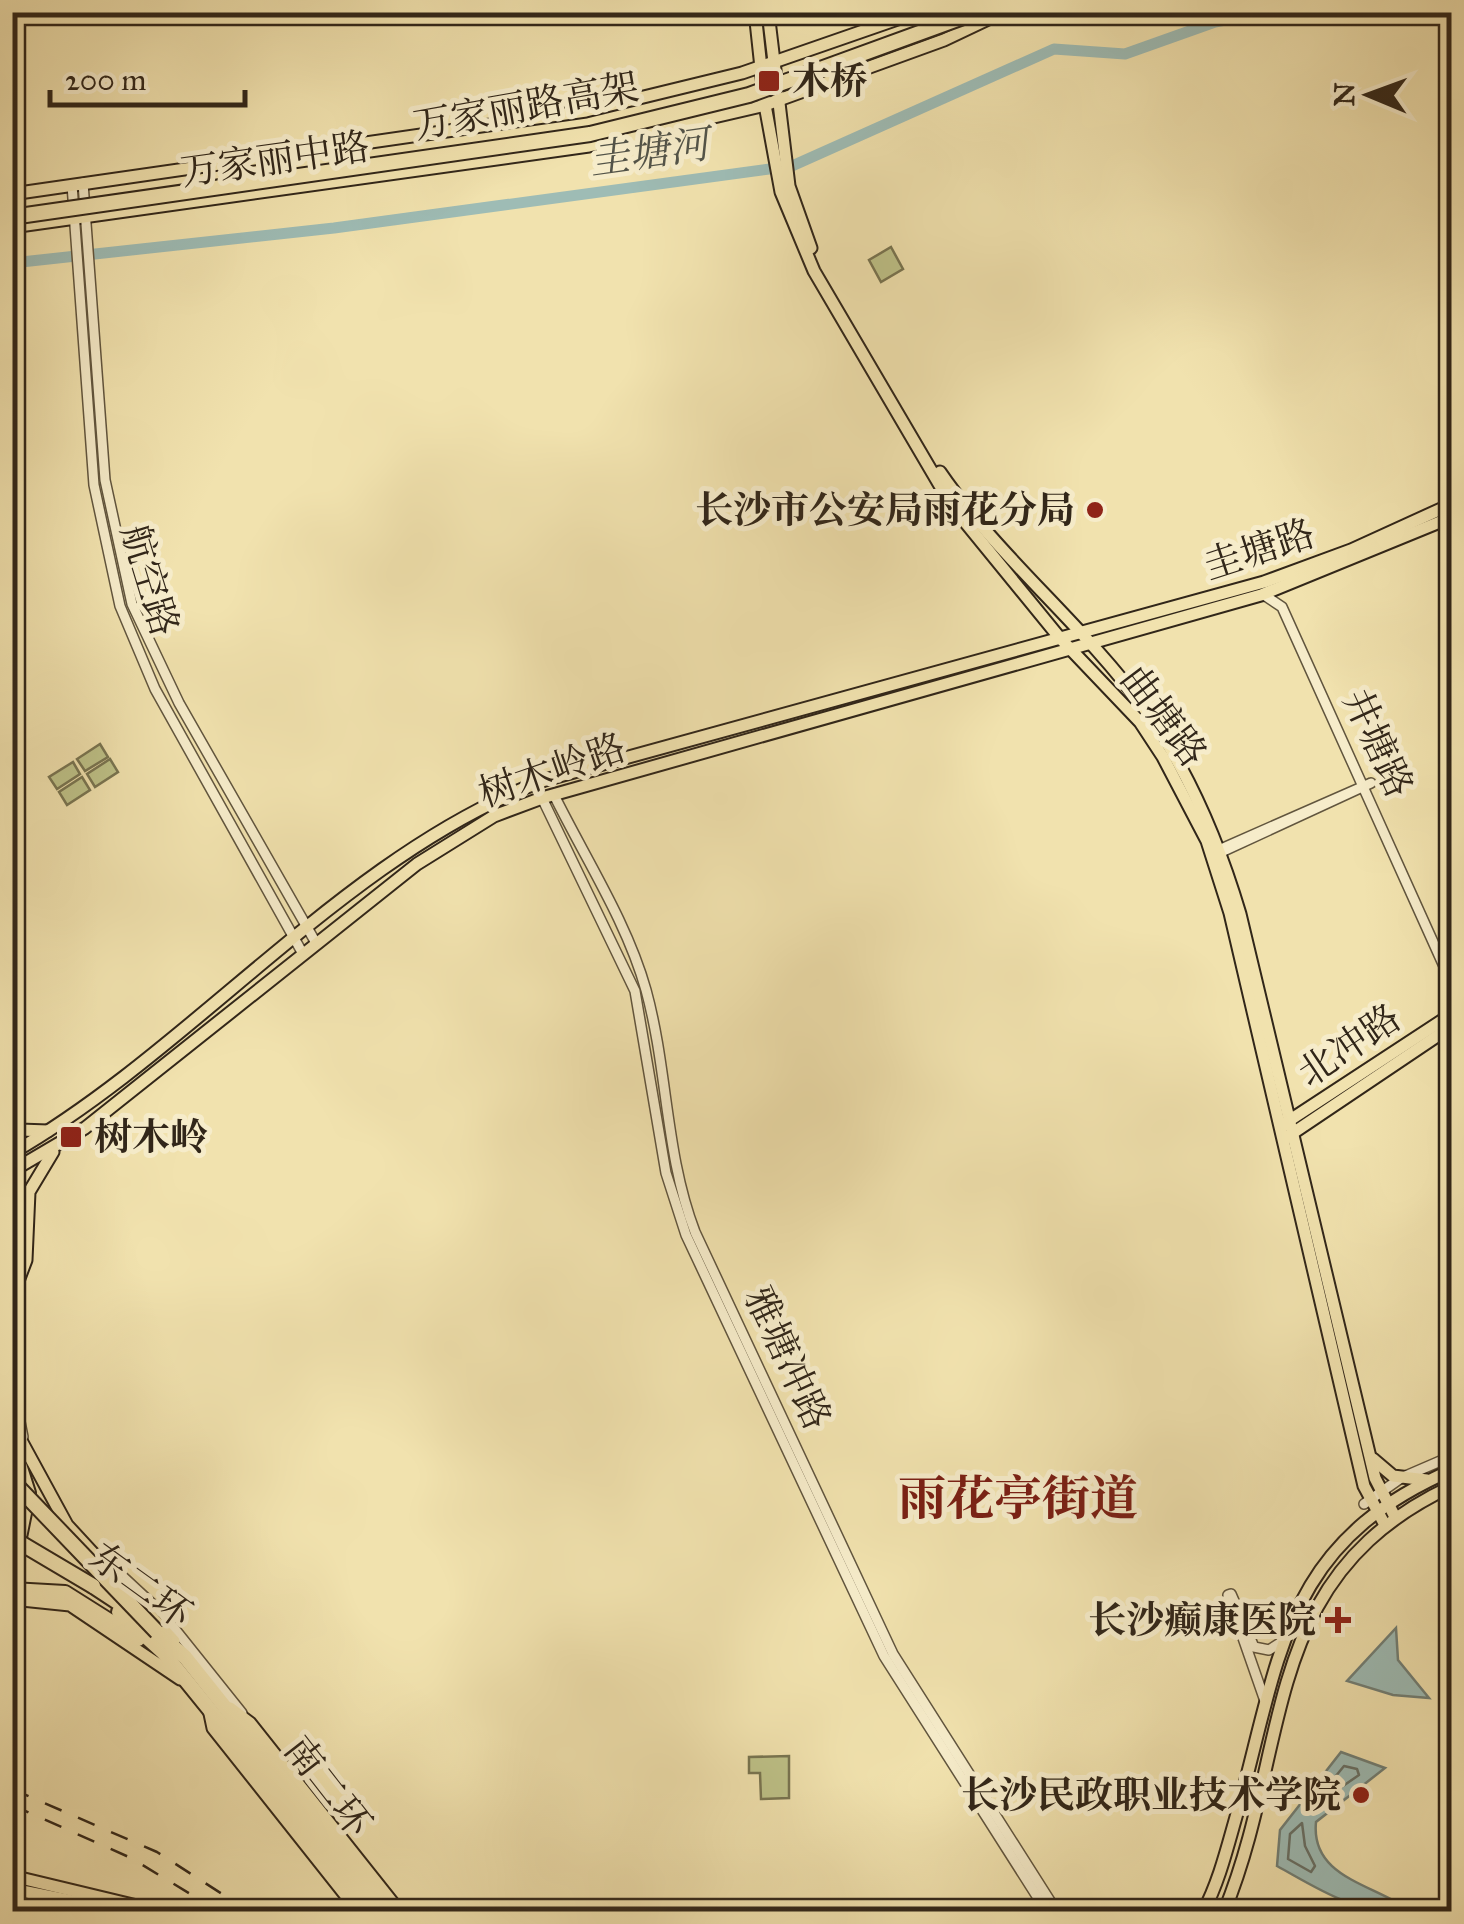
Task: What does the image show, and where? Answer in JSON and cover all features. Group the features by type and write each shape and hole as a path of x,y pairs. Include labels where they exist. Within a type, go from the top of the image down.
{"highway":[{"name":"万家丽路高架","path":"12,208 589,125 746,86 955,12"},
{"name":"万家丽路高架","path":"12,217 590,134 749,95 977,12"},
{"path":"12,1442 28,1494 12,1572"},
{"path":"12,1481 58,1534 157,1632"},
{"name":"东二环","path":"12,1538 157,1632 214,1704"},
{"name":"东二环","path":"12,1546 128,1618 181,1663 196,1694 214,1704"},
{"path":"12,1590 71,1596 181,1663"},
{"name":"南二环","path":"214,1704 374,1912"},
{"name":"南二环","path":"214,1704 388,1912"}],"main road":[{"name":"曲塘路","path":"755,12 764,106 778,144"},
{"name":"曲塘路","path":"768,12 784,185 814,271 952,506 1058,636 1146,731 1216,853"},
{"name":"万家丽中路","path":"12,194 586,111 760,66 918,12"},
{"name":"万家丽中路","path":"12,227 589,146 764,106 944,40 1003,12"},
{"name":"曲塘路","path":"784,185 819,270 956,494 1135,697 1179,762 1216,853 1368,1451 1376,1502"},
{"name":"圭塘路","path":"1078,631 1264,582 1351,550 1452,504"},
{"name":"圭塘路","path":"1087,643 1261,595 1449,520"},
{"name":"树木岭路","path":"12,1153 52,1130 424,842 498,798 530,785 819,708 1078,631"},
{"name":"树木岭路","path":"12,1170 54,1150 416,864 494,816 548,796 1087,643"},
{"name":"北冲路","path":"1287,1130 1452,1014"},
{"name":"北冲路","path":"1287,1130 1452,1026"},
{"path":"12,1125 20,1130 52,1130"},
{"name":"曲塘路","path":"1287,1130 1364,1486 1390,1521"},
{"path":"15,1290 26,1260 29,1192 54,1150"},
{"path":"12,1246 12,1360"},
{"path":"12,1424 79,1541 153,1614 181,1663"},
{"path":"1368,1451 1379,1468 1400,1478 1431,1480"},
{"path":"1203,1912 1221,1870 1283,1641 1316,1573 1376,1502 1452,1470"},
{"path":"1224,1912 1239,1871 1298,1643 1328,1584 1390,1521 1452,1486"},
{"path":"12,1599 70,1605 156,1660 196,1694"},
{"path":"359,1912 213,1728 214,1704 250,1723 400,1912"},
{"path":"12,1876 162,1912"},
{"path":"12,1889 127,1912"}],"street":[{"name":"航空路","path":"77,184 94,485 120,606 156,689 303,954"},
{"name":"航空路","path":"84,280 105,480 132,604 179,702 316,944"},
{"path":"94,485 105,480"},
{"name":"井塘路","path":"1296,583 1287,592 1286,606 1452,984"},
{"name":"井塘路","path":"1261,595 1276,599 1282,607 1452,975"},
{"path":"120,606 132,604"},
{"path":"1216,853 1366,786"},
{"name":"雅塘冲路","path":"548,796 631,980 666,1173 686,1235 884,1656 1046,1912"},
{"name":"雅塘冲路","path":"548,796 628,943 647,993 676,1172 695,1232 894,1654 1057,1912"},
{"path":"12,1382 22,1436 72,1525 162,1613 250,1723"},
{"path":"1376,1502 1400,1478 1452,1456"},
{"path":"1265,1709 1260,1678 1228,1595 1231,1594 1254,1647 1270,1650 1283,1641"}],"green space":[{"path":"891,247 903,269 881,282 869,260"},
{"path":"100,744 108,757 85,771 77,759"},
{"path":"110,759 118,772 95,787 87,774"},
{"path":"73,762 80,774 57,789 49,777"},
{"path":"82,777 90,790 67,805 59,792"},
{"path":"789,1756 789,1798 761,1799 760,1773 749,1773 749,1757"}],"water":[{"path":"1396,1628 1398,1660 1429,1698 1393,1695 1347,1681"},
{"path":"1341,1752 1385,1768 1316,1822 1321,1853 1341,1873 1398,1903 1399,1911 1350,1903 1277,1866 1280,1830"}],"waterway":[{"name":"圭塘河","path":"12,263 334,228 792,166 1054,49 1125,54 1215,22 1267,12"}],"railway":[{"path":"12,1789 157,1852 250,1912"},
{"path":"12,1805 131,1858 220,1912"}],"place":[{"name":"木桥","path":"769,81"},
{"name":"长沙市公安局雨花分局","path":"1095,510"},
{"name":"树木岭","path":"71,1137"},
{"name":"长沙癫康医院","path":"1338,1620"},
{"name":"长沙民政职业技术学院","path":"1361,1795"}],"district":[{"name":"雨花亭街道","path":"1018,1498"}]}
